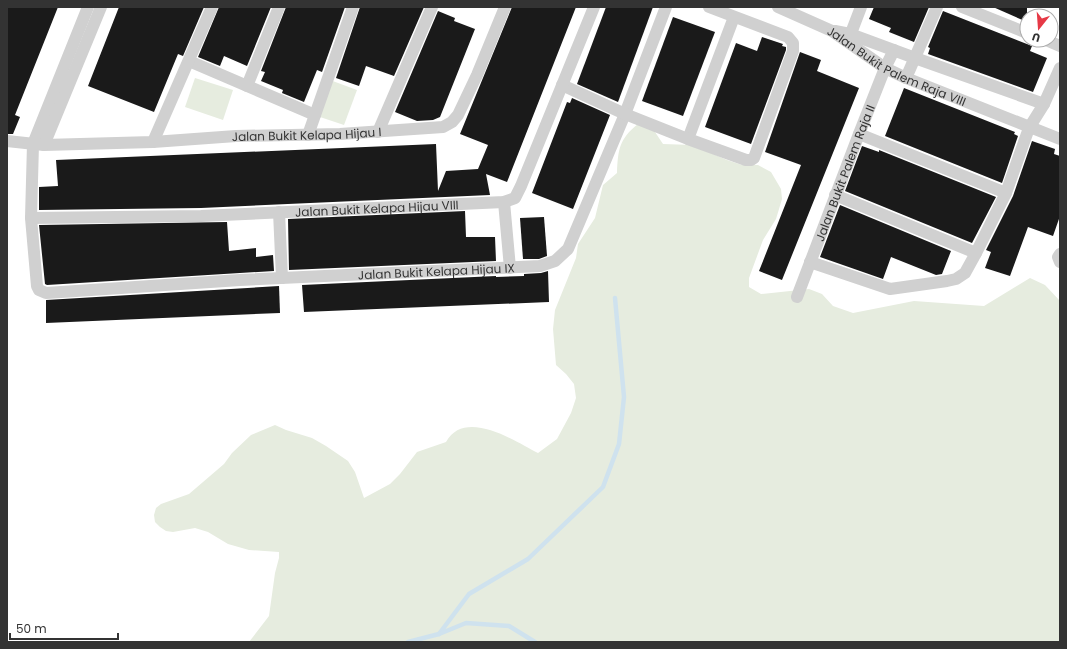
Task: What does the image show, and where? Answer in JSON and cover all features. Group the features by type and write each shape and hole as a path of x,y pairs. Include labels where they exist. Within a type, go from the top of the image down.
{"street":[{"path":"31,218 38,144 88,7"},
{"path":"38,144 101,7"},
{"path":"153,142 212,7"},
{"path":"247,86 279,7"},
{"path":"308,135 353,7"},
{"path":"378,132 432,7"},
{"name":"Jalan Bukit Kelapa Hijau I","path":"7,141 38,144 153,142 236,136 378,132 443,127 452,122 458,115 506,7"},
{"path":"510,268 504,202 515,198 521,186 594,7"},
{"name":"Jalan Bukit Kelapa Hijau IX","path":"31,218 37,286 39,290 46,293 282,278 540,266 555,261 568,249 625,114 666,7"},
{"path":"562,85 625,114 688,140 746,160 754,158 793,52 793,43 788,37 709,7"},
{"name":"Jalan Bukit Palem Raja VIII","path":"778,7 849,38 894,50 1044,104"},
{"path":"849,38 861,7"},
{"path":"906,78 937,7"},
{"path":"962,7 1019,30"},
{"path":"688,140 734,17"},
{"name":"Jalan Bukit Palem Raja VIII","path":"849,38 885,68 1029,128 1060,139"},
{"name":"Jalan Bukit Palem Raja II","path":"797,297 835,195 885,68 894,50"},
{"path":"189,61 315,115"},
{"path":"810,262 890,289 956,279 965,273 1006,193 1029,128 1044,104 1060,68"},
{"path":"859,134 1006,193"},
{"path":"835,195 976,253"},
{"name":"Jalan Bukit Kelapa Hijau VIII","path":"31,218 201,216 504,202"},
{"path":"279,212 282,278"},
{"path":"1060,254 1058,257 1060,262"}],"shaded area":[{"path":"195,78 233,90 223,120 185,107"},
{"path":"330,80 357,90 344,125 317,116"},
{"path":"638,124 653,129 663,144 692,145 727,160 742,165 758,165 771,172 781,189 782,199 776,219 763,240 749,278 749,287 761,294 809,289 822,294 833,306 853,313 914,301 984,306 1030,278 1045,285 1060,301 1060,642 249,642 269,616 279,552 249,550 228,544 208,532 195,528 173,532 166,531 155,522 154,515 156,508 161,504 189,494 224,464 232,453 251,435 275,425 312,438 348,461 355,472 364,498 390,484 417,452 446,442 454,432 465,428 477,427 490,430 517,441 538,453 557,439 571,413 576,398 574,384 556,365 553,329 555,310 576,258 578,244 595,218 603,185 617,173 619,151 623,140"}],"building":[{"path":"7,7 58,7 15,115 20,117 13,134 7,134"},
{"path":"119,7 204,7 183,56 178,54 154,112 88,86"},
{"path":"219,7 271,7 247,66 224,56 220,66 198,57"},
{"path":"286,7 345,7 322,72 317,70 304,102 282,93 283,90 261,81 265,72 261,71"},
{"path":"360,7 424,7 394,76 366,66 359,86 336,78"},
{"path":"512,7 576,7 507,182 486,174 490,195 201,208 39,210 39,187 58,186 56,160 436,144 438,191 446,171 478,169 488,145 460,134"},
{"path":"606,7 653,7 618,102 577,84"},
{"path":"874,7 929,7 914,42 889,32 891,28 869,19"},
{"path":"993,7 1027,7 1019,8 1019,18"},
{"path":"438,11 455,18 454,21 475,29 440,117 433,120 417,121 395,112"},
{"path":"943,11 1019,41 1019,48 1031,48 1030,51 1047,58 1033,92 928,54 930,48 928,47"},
{"path":"673,17 715,32 683,116 642,101"},
{"path":"762,37 783,44 782,46 786,47 786,50 751,144 705,127 736,43 757,51"},
{"path":"800,52 821,60 817,71 859,88 782,280 759,271 801,165 765,152"},
{"path":"904,88 1015,132 1014,134 1018,136 1002,183 885,136"},
{"path":"572,98 610,115 573,209 532,193 567,102 570,103"},
{"path":"1032,141 1055,149 1054,154 1060,156 1060,216 1053,236 1028,227 1010,276 985,268 991,252 986,250 1013,196"},
{"path":"862,146 879,152 879,150 996,197 972,243 845,191"},
{"path":"840,205 951,251 942,274 936,275 891,257 883,279 820,257"},
{"path":"465,211 466,237 495,237 496,261 289,270 288,219"},
{"path":"544,217 547,256 539,259 523,259 520,218"},
{"path":"227,222 229,251 256,248 256,257 273,255 274,271 45,284 39,225"},
{"path":"548,271 549,302 304,312 302,285 524,276 524,274"},
{"path":"279,286 280,313 46,323 46,300"}],"waterway":[{"path":"439,634 469,594 528,559 603,487 619,444 624,397 615,298"},
{"path":"408,642 439,634 466,623 509,626 535,642"}]}
